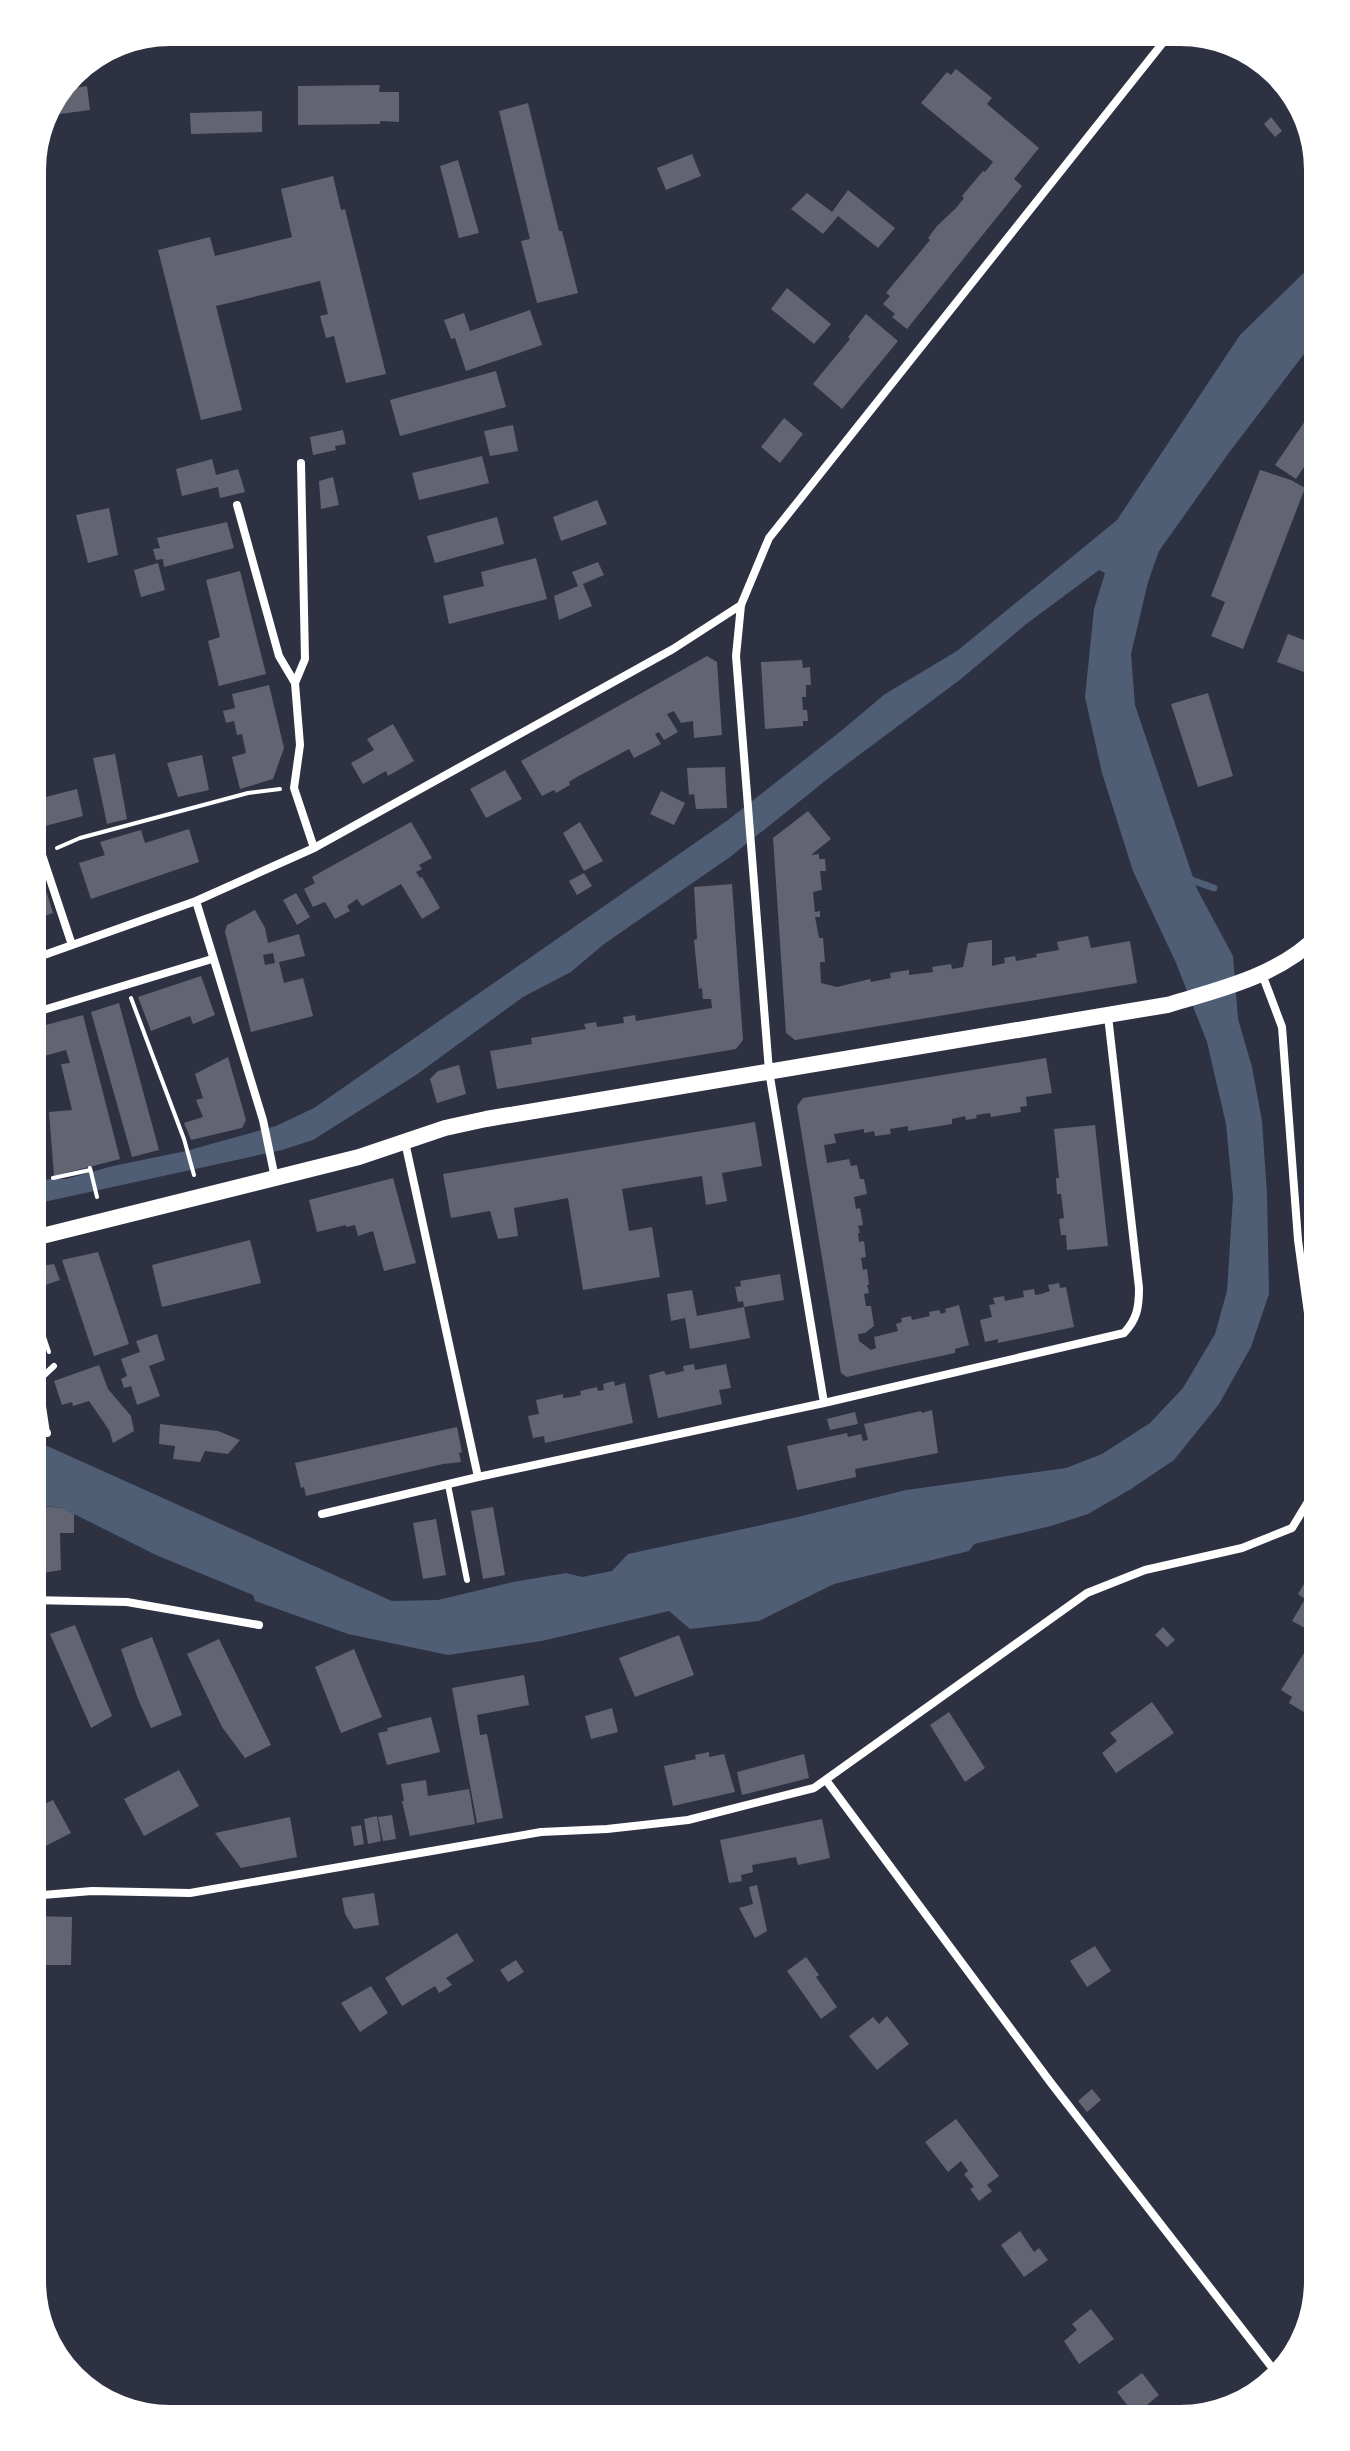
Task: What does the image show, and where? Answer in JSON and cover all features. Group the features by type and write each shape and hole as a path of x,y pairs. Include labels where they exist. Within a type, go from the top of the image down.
{"main road":[{"path":"44,1236 276,1179 445,1128 486,1119 1167,1005 1262,974 1306,945"}],"street":[{"path":"824,1403 769,1071 736,656 741,605 769,538 1162,44"},
{"path":"295,683 305,659 301,463"},
{"path":"237,505 279,656 295,683 300,745 294,788 314,848"},
{"path":"44,955 196,901 314,848 673,649 741,605"},
{"path":"44,861 72,945"},
{"path":"196,901 263,1120 276,1179"},
{"path":"44,1010 212,959"},
{"path":"1262,974 1282,1027 1298,1240 1306,1298"},
{"path":"322,1514 1124,1333 1134,1322 1139,1307 1139,1288 1108,1016"},
{"path":"405,1142 478,1477"},
{"path":"44,1895 92,1891 190,1893 541,1832 688,1820 814,1788 1087,1593 1145,1570 1242,1548 1292,1528 1306,1505"},
{"path":"44,1600 127,1602 259,1625"},
{"path":"826,1780 1051,2083 1272,2367"}],"lane":[{"path":"44,1375 54,1366"},
{"path":"44,1413 47,1433"},
{"path":"448,1485 467,1580"}],"path":[{"path":"44,854 80,838 248,793 294,788"},
{"path":"125,985 184,1139 194,1175"},
{"path":"53,1178 90,1168 97,1197"},
{"path":"44,1336 54,1366"}],"water":[{"path":"1306,271 1306,351 1159,551 1148,582 1131,654 1135,705 1197,889 1233,956 1238,1019 1252,1067 1262,1121 1267,1194 1269,1294 1251,1347 1219,1404 1174,1460 1088,1514 974,1544 969,1551 834,1584 759,1621 690,1629 669,1611 542,1641 448,1655 348,1634 255,1601 253,1595 156,1555 62,1508 44,1506 44,1445 392,1601 438,1600 566,1573 582,1577 612,1571 628,1554 906,1490 1066,1468 1102,1454 1150,1423 1183,1388 1215,1334 1227,1291 1233,1197 1226,1124 1207,1042 1176,963 1133,871 1102,773 1085,697 1094,609 1105,573 1099,570 730,857 604,944 571,972 523,997 416,1075 313,1140 282,1150 44,1202 44,1180 66,1179 186,1151 276,1126 314,1108 728,820 885,694 957,651 1117,520 1240,335"}],"building":[{"path":"956,69 992,98 987,104 1039,148 1014,179 1022,186 907,329 892,317 895,314 883,304 890,296 886,293 930,240 928,238 937,226 956,208 964,198 962,196 993,162 921,103 947,72 951,75"},
{"path":"380,85 379,92 399,92 399,122 298,125 298,86"},
{"path":"87,86 90,110 57,114 70,93 75,88"},
{"path":"528,103 559,231 562,231 578,293 537,303 521,241 530,239 499,111"},
{"path":"262,111 262,132 191,134 190,113"},
{"path":"1271,117 1282,131 1275,137 1264,124"},
{"path":"692,154 701,176 666,190 657,168"},
{"path":"458,160 479,233 459,238 440,166"},
{"path":"333,176 341,210 345,209 386,374 346,383 334,336 326,338 320,316 328,314 320,281 216,306 242,410 201,420 158,250 210,237 215,256 292,237 281,189"},
{"path":"848,190 895,228 878,248 838,216 823,234 791,209 807,193 832,212"},
{"path":"787,288 831,324 814,344 771,309"},
{"path":"530,310 542,345 466,371 455,338 451,339 444,320 464,313 470,331"},
{"path":"866,314 898,341 842,409 813,384"},
{"path":"496,371 506,407 400,436 390,400"},
{"path":"784,418 803,434 780,463 761,447"},
{"path":"1306,420 1306,464 1296,479 1275,465"},
{"path":"513,425 518,451 490,456 484,431"},
{"path":"343,430 346,444 335,446 336,450 313,455 310,437"},
{"path":"482,456 489,483 419,500 412,473"},
{"path":"212,459 216,475 238,469 245,492 220,498 218,487 182,496 176,469"},
{"path":"1260,470 1305,488 1243,649 1211,636 1225,602 1211,596"},
{"path":"333,477 339,505 321,509 319,481"},
{"path":"597,500 607,524 561,541 553,517"},
{"path":"109,508 118,555 88,563 76,515"},
{"path":"497,517 504,544 435,563 427,536"},
{"path":"227,522 234,548 164,567 163,559 156,560 153,549 160,548 157,538"},
{"path":"536,558 547,599 449,624 443,596 484,586 481,572"},
{"path":"598,562 604,575 583,584 592,606 559,620 554,596 578,586 572,572"},
{"path":"158,563 165,590 141,597 134,570"},
{"path":"240,571 266,674 219,686 208,641 220,637 206,580"},
{"path":"1288,634 1306,641 1306,673 1277,662"},
{"path":"707,656 717,662 722,735 694,738 693,721 681,723 674,711 667,714 678,732 664,740 659,732 655,734 661,744 634,758 629,749 577,777 556,793 554,790 542,796 521,761"},
{"path":"802,660 803,668 810,667 811,685 806,685 806,697 802,697 808,721 803,721 803,726 765,729 761,662"},
{"path":"269,685 284,748 273,779 240,789 232,757 246,753 242,734 237,735 234,721 226,723 223,711 235,708 232,694"},
{"path":"1208,693 1233,776 1198,787 1171,704"},
{"path":"393,724 414,761 388,776 386,771 363,784 351,763 374,750 367,739"},
{"path":"115,754 127,819 107,824 93,758"},
{"path":"202,755 209,790 178,797 167,763"},
{"path":"725,767 727,808 696,809 694,794 689,795 687,768"},
{"path":"505,770 522,799 486,818 470,789"},
{"path":"77,789 83,816 44,826 44,797"},
{"path":"661,791 685,803 674,825 650,814"},
{"path":"808,811 831,839 811,855 819,854 819,859 825,859 826,871 820,871 822,890 813,892 815,912 820,911 820,917 815,917 819,938 823,938 825,962 820,962 821,983 837,987 870,979 871,982 891,978 890,973 909,970 909,975 933,972 932,967 951,964 952,969 963,967 968,943 992,940 992,966 1005,963 1004,958 1015,956 1016,961 1037,957 1036,954 1059,950 1057,942 1088,936 1091,948 1130,941 1137,983 795,1040 786,1033 773,838"},
{"path":"411,822 432,858 419,865 422,869 416,872 440,908 422,919 401,884 362,906 357,899 347,906 350,911 335,919 325,902 313,907 304,889 315,883 312,877"},
{"path":"580,822 603,861 584,871 563,833"},
{"path":"189,829 199,862 91,899 79,863 105,855 100,842 141,830 145,843"},
{"path":"584,873 592,886 577,895 569,881"},
{"path":"44,884 53,913 44,916"},
{"path":"732,884 743,1040 736,1049 497,1089 490,1051 532,1044 531,1038 586,1029 584,1024 596,1022 597,1027 624,1023 623,1017 635,1015 636,1021 712,1008 711,999 703,999 702,988 699,989 694,940 697,939 694,887"},
{"path":"296,893 310,917 297,925 283,900"},
{"path":"255,910 265,928 268,943 299,934 305,956 279,962 284,983 303,978 313,1016 251,1032 225,932 227,925","holes":["273,953 275,963 265,965 263,955"]},
{"path":"201,976 215,1015 193,1024 190,1016 151,1031 138,997"},
{"path":"119,1003 159,1150 132,1157 91,1012"},
{"path":"83,1015 120,1159 54,1176 49,1112 72,1110 61,1064 70,1063 66,1050 44,1056 44,1025"},
{"path":"228,1057 246,1120 242,1128 191,1140 184,1123 203,1117 196,1100 203,1098 195,1074"},
{"path":"1046,1058 1052,1093 1026,1097 1027,1106 1020,1107 1021,1112 991,1117 990,1113 976,1115 977,1118 966,1120 965,1116 952,1119 952,1124 908,1131 908,1126 890,1129 891,1134 875,1136 874,1131 864,1133 864,1129 834,1134 836,1143 824,1145 827,1163 849,1159 851,1166 857,1165 867,1194 854,1197 863,1225 858,1226 858,1233 859,1242 864,1241 866,1257 861,1258 863,1270 867,1269 869,1285 869,1293 864,1294 866,1306 871,1306 874,1326 858,1334 859,1341 871,1350 876,1348 874,1337 898,1331 896,1324 902,1322 901,1318 911,1316 912,1320 930,1316 929,1312 939,1310 941,1314 946,1312 945,1309 959,1305 969,1345 955,1349 955,1353 847,1377 841,1373 797,1106 803,1098"},
{"path":"459,1065 466,1094 437,1103 430,1079 438,1071"},
{"path":"755,1122 762,1166 722,1173 727,1201 706,1205 702,1176 622,1189 629,1231 652,1227 660,1277 583,1290 568,1198 514,1208 518,1236 498,1239 490,1211 451,1218 443,1174"},
{"path":"1095,1125 1108,1246 1067,1250 1066,1235 1061,1235 1059,1219 1064,1218 1061,1194 1057,1194 1056,1178 1059,1178 1054,1129"},
{"path":"393,1178 416,1263 384,1271 373,1231 358,1236 355,1225 346,1225 317,1232 309,1200"},
{"path":"250,1240 261,1283 162,1307 152,1265"},
{"path":"98,1252 129,1344 94,1356 62,1260"},
{"path":"54,1264 60,1280 44,1286 44,1266"},
{"path":"780,1274 784,1300 744,1307 743,1301 738,1302 735,1287 741,1286 740,1281"},
{"path":"1059,1283 1060,1288 1066,1287 1074,1327 998,1343 998,1339 985,1342 980,1320 992,1317 989,1305 995,1304 993,1298 1004,1296 1005,1301 1024,1297 1023,1291 1034,1289 1035,1295 1041,1294 1050,1291 1048,1285"},
{"path":"692,1290 697,1316 744,1307 750,1338 690,1349 685,1318 671,1321 667,1294"},
{"path":"157,1334 165,1360 149,1366 160,1396 137,1405 131,1386 124,1388 121,1379 127,1376 121,1359 140,1352 136,1341"},
{"path":"694,1364 695,1370 726,1364 731,1388 719,1390 722,1404 658,1418 649,1375 684,1371 683,1366"},
{"path":"99,1365 108,1389 131,1416 134,1431 113,1443 109,1430 89,1401 73,1406 72,1402 62,1405 54,1381"},
{"path":"614,1381 615,1386 625,1383 633,1423 545,1443 544,1436 533,1438 528,1416 539,1414 536,1400 563,1394 563,1398 572,1397 581,1395 580,1391 597,1387 598,1391 604,1390 603,1384"},
{"path":"932,1410 938,1453 855,1469 856,1477 797,1490 787,1446 847,1433 848,1437 861,1434 863,1441 868,1440 864,1424"},
{"path":"855,1412 858,1424 830,1430 827,1419"},
{"path":"160,1424 218,1431 240,1440 228,1454 205,1451 200,1462 173,1459 175,1446 159,1444"},
{"path":"457,1427 461,1462 306,1496 304,1487 301,1488 295,1463"},
{"path":"44,1506 62,1508 74,1514 74,1533 60,1533 61,1570 44,1573"},
{"path":"493,1507 505,1575 483,1579 471,1511"},
{"path":"436,1519 446,1575 423,1579 413,1523"},
{"path":"1306,1581 1306,1629 1292,1621 1305,1599 1298,1594"},
{"path":"75,1625 112,1716 91,1728 50,1634"},
{"path":"1163,1627 1175,1640 1167,1647 1155,1635"},
{"path":"679,1635 694,1675 635,1697 619,1658"},
{"path":"152,1637 182,1715 151,1728 121,1649"},
{"path":"219,1639 271,1745 245,1758 222,1727 187,1654"},
{"path":"354,1649 382,1717 341,1733 315,1667"},
{"path":"1306,1650 1306,1713 1289,1703 1292,1697 1281,1690"},
{"path":"524,1675 529,1705 477,1715 480,1735 487,1734 503,1818 477,1823 452,1688"},
{"path":"1152,1702 1174,1733 1116,1773 1102,1753 1117,1741 1110,1733"},
{"path":"612,1708 618,1732 591,1739 585,1716"},
{"path":"949,1712 985,1768 965,1782 930,1725"},
{"path":"431,1717 440,1752 387,1765 378,1733"},
{"path":"709,1752 709,1757 724,1754 735,1792 673,1806 664,1766 696,1759 695,1755"},
{"path":"804,1754 809,1778 742,1795 737,1772"},
{"path":"179,1770 199,1806 144,1836 124,1799"},
{"path":"426,1780 428,1796 469,1789 475,1824 410,1836 401,1784"},
{"path":"53,1800 71,1833 44,1847 44,1804"},
{"path":"392,1815 396,1839 383,1841 378,1817"},
{"path":"377,1816 381,1841 368,1844 364,1819"},
{"path":"290,1817 297,1857 241,1868 215,1833"},
{"path":"822,1819 830,1858 798,1865 796,1857 752,1865 753,1872 741,1875 742,1881 729,1883 720,1840"},
{"path":"361,1825 364,1844 354,1846 351,1827"},
{"path":"757,1885 767,1931 755,1938 739,1908 753,1904 749,1887"},
{"path":"374,1893 379,1925 354,1929 345,1914 342,1898"},
{"path":"44,1916 72,1917 71,1965 44,1965"},
{"path":"457,1933 474,1961 446,1978 452,1985 439,1993 435,1986 402,2006 385,1978"},
{"path":"1095,1946 1111,1971 1087,1987 1070,1961"},
{"path":"806,1957 837,2007 821,2019 787,1971"},
{"path":"516,1960 524,1972 508,1982 500,1970"},
{"path":"371,1986 388,2013 360,2032 341,2003"},
{"path":"887,2016 909,2044 877,2070 849,2036 873,2017 879,2024"},
{"path":"1092,2089 1101,2100 1087,2112 1078,2101"},
{"path":"956,2119 999,2176 987,2185 992,2191 979,2201 970,2189 974,2187 964,2174 968,2171 961,2161 948,2172 925,2142"},
{"path":"1020,2231 1034,2252 1039,2248 1048,2260 1024,2277 1001,2245"},
{"path":"1091,2309 1114,2339 1079,2364 1064,2341 1077,2330 1072,2324"},
{"path":"1142,2373 1159,2395 1145,2407 1129,2407 1117,2392"}],"waterway":[{"path":"1186,878 1214,888"}]}
